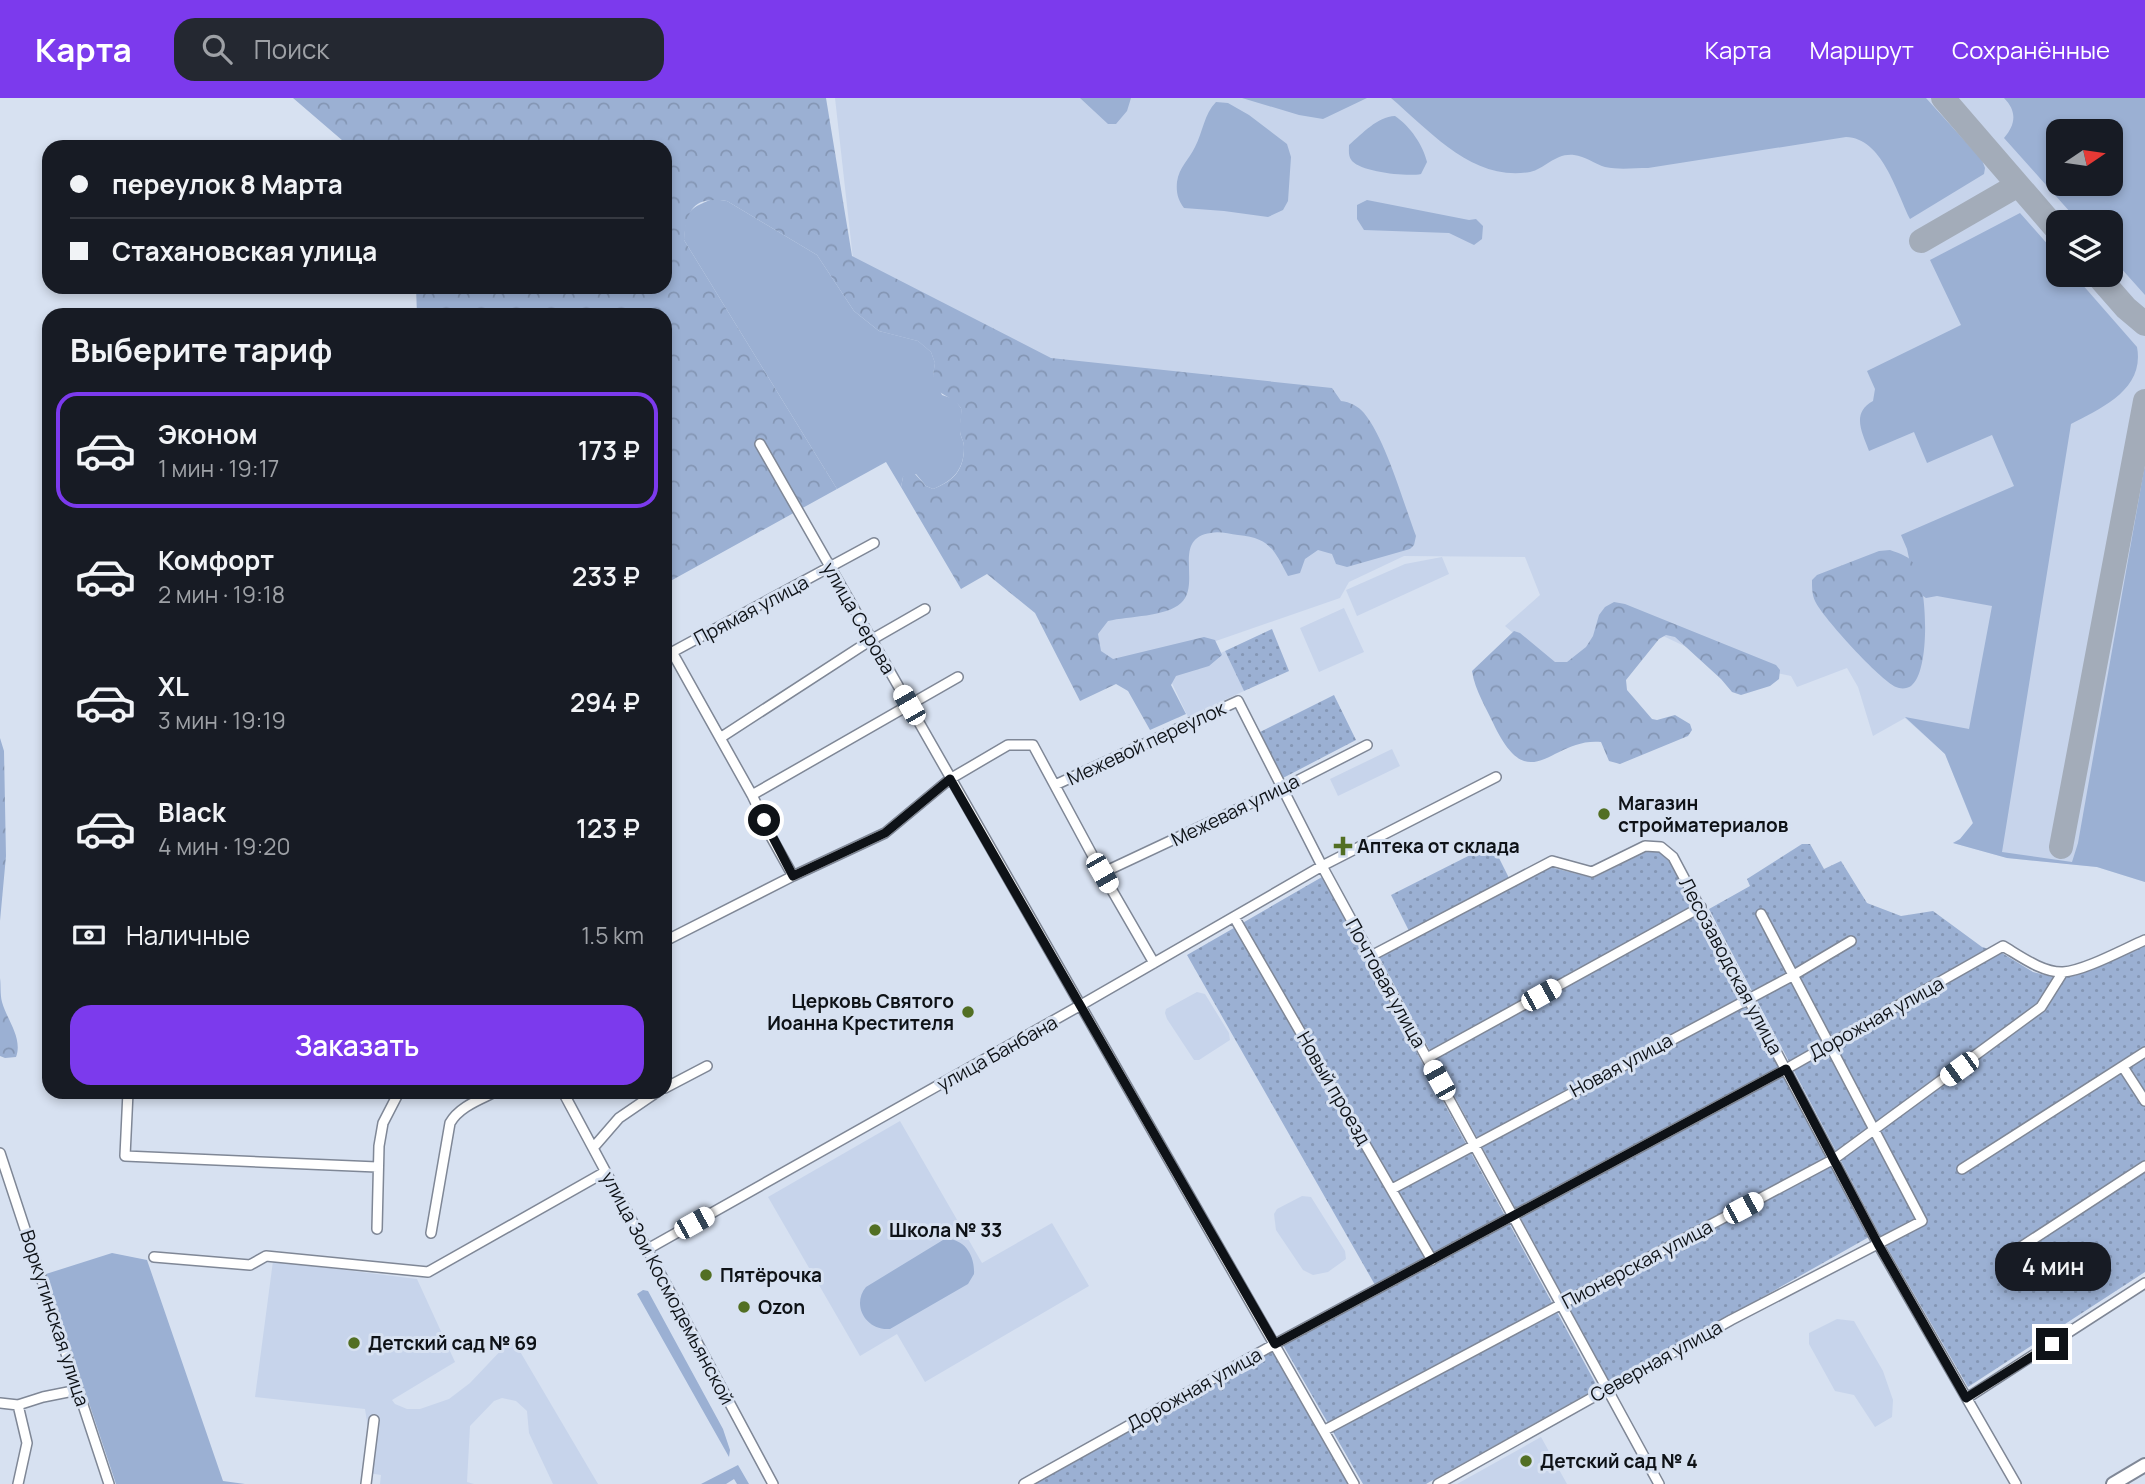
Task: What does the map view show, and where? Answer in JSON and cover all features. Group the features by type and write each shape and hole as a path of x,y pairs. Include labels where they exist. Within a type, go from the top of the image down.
{"main road":[{"path":"2113,1484 2145,1465"}],"street":[{"name":"улица Серова","path":"760,444 1354,1484"},
{"name":"Прямая улица","path":"672,652 874,543"},
{"path":"720,738 871,640 925,609"},
{"path":"672,660 720,738 793,876"},
{"path":"751,795 958,677"},
{"name":"Межевой переулок","path":"1055,785 1238,701"},
{"name":"Почтовая улица","path":"1238,701 1322,866 1659,1484"},
{"path":"672,937 885,833 950,779 1008,745 1033,745 1154,963"},
{"name":"Межевая улица","path":"1102,873 1283,788 1367,745"},
{"name":"улица Банбана","path":"646,1251 1081,1006 1322,866 1496,777"},
{"name":"Лесозаводская улица","path":"1371,956 1552,861 1592,872 1645,846 1661,847 1674,857 1878,1244 2016,1484"},
{"path":"1427,1058 1701,907"},
{"path":"1761,914 1791,976 1875,1129"},
{"name":"Новый проезд","path":"1234,917 1432,1260"},
{"path":"2063,972 2090,964 2145,940"},
{"name":"Новая улица","path":"1392,1189 1791,976 1851,941"},
{"name":"Дорожная улица","path":"1024,1484 1275,1344 1786,1069 2003,946 2044,968 2063,972"},
{"name":"Пионерская улица","path":"1325,1430 1834,1159 2041,1007 2063,972"},
{"path":"1962,1169 2145,1052"},
{"path":"672,1084 707,1066"},
{"path":"2123,1067 2145,1101"},
{"path":"128,1099 125,1156 377,1167"},
{"path":"377,1229 377,1167 383,1123 395,1099"},
{"path":"431,1233 450,1123 455,1114 481,1099"},
{"name":"улица Зои Космодемьянской","path":"568,1099 646,1251 773,1484"},
{"path":"593,1148 619,1118 645,1099"},
{"name":"Северная улица","path":"1438,1484 1731,1320 1922,1222 1875,1129"},
{"name":"Воркутинская улица","path":"0,1153 109,1484"},
{"path":"2001,1260 2145,1166"},
{"path":"154,1257 250,1265 266,1256 428,1272 605,1172"},
{"path":"1966,1398 2145,1283"},
{"path":"0,1404 18,1405 78,1390"},
{"path":"18,1405 27,1443 18,1484"},
{"path":"366,1484 374,1420"}],"shaded area":[{"path":"835,98 2145,98 2145,882 2097,867 2007,858 1953,843 1973,824 1945,754 1905,718 1873,736 1858,687 1847,668 1797,687 1791,676 1712,659 1612,612 1594,647 1556,670 1505,626 1540,595 1525,557 1404,556 1349,582 1340,598 1092,684 1109,518 859,313"},
{"path":"1442,557 1449,574 1357,616 1346,590 1405,564"},
{"path":"1344,608 1364,652 1319,672 1300,628"},
{"path":"1225,651 1244,691 1188,717 1169,677"},
{"path":"1392,749 1400,766 1338,796 1330,779"},
{"path":"1197,992 1205,994 1229,1033 1230,1040 1199,1060 1194,1060 1165,1013 1166,1009"},
{"name":"Школа № 33","path":"900,1121 982,1263 1052,1223 1089,1286 925,1382 897,1334 860,1356 768,1197"},
{"path":"1302,1196 1311,1197 1345,1251 1346,1259 1328,1272 1313,1275 1303,1270 1276,1230 1274,1214 1277,1209"},
{"name":"Детский сад № 69","path":"273,1261 417,1279 455,1362 392,1400 407,1409 420,1409 449,1399 470,1383 506,1345 515,1343 598,1484 553,1484 529,1433 527,1411 516,1401 502,1398 494,1401 470,1426 467,1482 474,1484 380,1484 381,1475 362,1472 368,1428 365,1409 255,1397"},
{"path":"1837,1319 1854,1321 1883,1371 1893,1400 1892,1417 1875,1427 1854,1395 1835,1391 1809,1344 1809,1333"},
{"name":"Детский сад № 4","path":"1541,1437 1567,1484 1457,1484"}],"green space":[{"path":"293,98 826,98 852,256 1051,358 1332,388 1341,401 1354,405 1364,413 1380,439 1416,536 1414,545 1410,549 1347,567 1336,564 1332,554 1318,550 1305,559 1300,573 1288,576 1274,552 1264,542 1217,532 1199,537 1192,543 1189,552 1189,585 1187,595 1181,603 1157,614 1108,621 1098,634 1101,651 1113,659 1204,637 1215,640 1222,655 1209,666 1176,676 1171,685 1186,714 1150,730 1128,691 1116,684 1080,701 1035,613 987,574 961,589 901,487 903,477 907,473 915,474 926,486 933,489 947,482 960,468 964,455 960,431 961,408 934,388 935,363 931,352 918,341 879,331 854,311 817,255 727,201 716,200 699,203 694,207 687,220 684,240 837,489 672,580 672,308 417,308 416,294 672,294 672,140 342,140"},
{"path":"1080,98 1131,98 1127,111 1116,124 1108,124"},
{"path":"1242,98 1367,98 1323,119 1299,115"},
{"path":"1391,98 1926,98 1982,160 1985,168 1984,174 1910,219 1878,156 1859,140 1846,137 1648,168 1610,168 1582,157 1567,155 1530,172 1509,173 1471,162 1437,139"},
{"path":"2004,98 2145,98 2145,295 2123,270 2123,210 2068,210 2056,196 2123,196 2123,119 2046,119 2046,185 2004,138 2013,123 2011,108"},
{"path":"1216,102 1228,103 1249,115 1287,144 1291,157 1288,201 1283,210 1268,217 1184,208 1182,205 1177,193 1178,177"},
{"path":"1395,116 1411,130 1422,149 1427,162 1421,174 1375,171 1357,165 1350,157 1349,145 1376,122"},
{"path":"713,199 727,201 817,255 854,311 879,331 918,341 931,352 935,363 933,375 942,395 954,399 961,408 963,455 962,462 952,478 933,489 926,486 916,474 903,477 901,487 886,462 837,489 684,240 689,213"},
{"path":"1367,200 1469,220 1476,219 1483,226 1482,239 1474,245 1449,233 1364,230 1357,219 1357,205"},
{"path":"2020,213 2046,242 2046,287 2084,287 2137,347 2138,362 2128,386 2107,404 2071,424 2002,852 2072,862 2078,843 2145,464 2145,882 2097,867 2007,858 1953,843 1960,839 1973,823 1945,754 1905,717 1969,729 1992,606 1937,596 1926,598 1916,591 1907,549 1901,535 2014,486 1992,435 1927,463 1914,432 1869,451 1860,423 1862,411 1873,401 1875,389 1867,371 1961,325 1930,260"},
{"path":"1890,550 1914,563 1923,592 1925,629 1922,664 1911,686 1906,688 1898,688 1888,682 1852,648 1820,609 1812,591 1812,580 1817,575 1879,551"},
{"path":"1614,602 1625,604 1776,665 1780,670 1779,679 1770,686 1741,695 1732,692 1675,637 1666,635 1659,639 1626,680 1627,690 1652,719 1675,715 1690,724 1692,730 1688,736 1620,764 1609,761 1601,742 1584,743 1543,760 1531,762 1520,759 1508,748 1495,727 1478,693 1472,671 1514,631 1555,662 1567,662 1586,647 1593,636 1599,615 1605,607"},
{"path":"1272,629 1289,671 1244,691 1225,651"},
{"path":"1334,695 1356,740 1283,778 1260,732"},
{"path":"0,738 4,751 6,856 0,921"},
{"path":"1492,844 1510,880 1409,931 1391,895"},
{"path":"1802,844 1810,844 1824,869 1841,861 1867,903 1901,916 1933,911 1982,947 2002,953 2033,972 2053,977 2074,976 2145,946 2145,1272 1968,1387 1881,1237 1709,909 1750,886 1747,879"},
{"path":"1646,852 1659,852 1669,861 1869,1237 1610,1383 1378,955 1550,867 1593,878"},
{"path":"1322,877 1598,1388 1426,1484 1363,1484 1283,1345 1379,1292 1187,955"},
{"path":"0,978 2,1002 17,1043 16,1057 0,1056"},
{"path":"943,1240 961,1243 969,1251 974,1274 968,1284 890,1329 874,1326 863,1316 860,1301 866,1287"},
{"path":"112,1253 147,1260 223,1481 245,1484 116,1484 46,1274"},
{"path":"643,1290 648,1291 723,1429 730,1450 729,1457 637,1294"},
{"path":"1272,1351 1348,1484 1032,1484"},
{"path":"738,1465 749,1484 737,1484 734,1479 726,1484 701,1484"}],"taxiway":[{"path":"1943,98 2046,217"},
{"path":"1921,241 2018,185"},
{"path":"2108,287 2145,324"},
{"path":"2061,847 2145,401"}],"place":[{"name":"Магазин стройматериалов","path":"1604,814"},
{"name":"Аптека от склада","path":"1343,846"},
{"name":"Церковь Святого Иоанна Крестителя","path":"968,1012"},
{"name":"Школа № 33","path":"875,1230"},
{"name":"Пятёрочка","path":"706,1275"},
{"name":"Ozon","path":"744,1307"},
{"name":"Детский сад № 69","path":"354,1343"},
{"name":"Детский сад № 4","path":"1526,1461"}],"route":[{"path":"764,820 793,876 885,833 950,779 1275,1344 1786,1069 1878,1244 1966,1398 2052,1344"}]}
